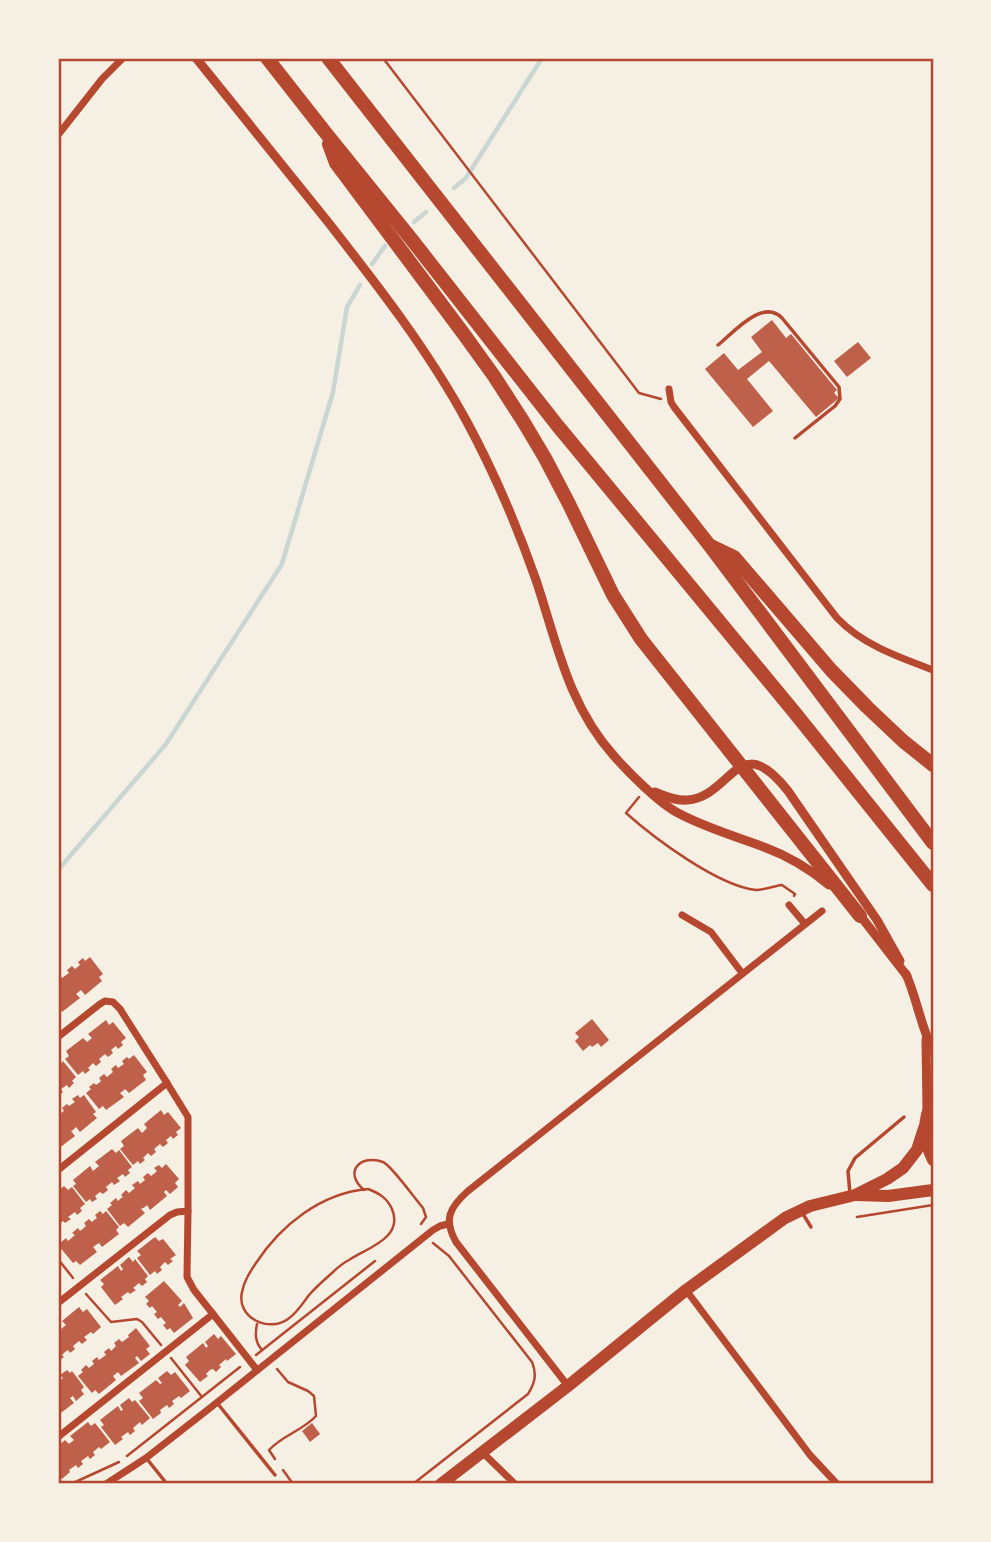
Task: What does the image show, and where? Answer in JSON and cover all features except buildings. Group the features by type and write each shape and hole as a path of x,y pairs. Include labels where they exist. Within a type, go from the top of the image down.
{"highway":[{"path":"267,58 557,425 933,885"},
{"path":"327,58 710,546 933,843"},
{"path":"325,132 336,163 463,333 523,421 564,493 612,595 627,619 860,916"},
{"path":"710,546 734,557 831,670 903,741 933,765"},
{"path":"903,741 933,759"}],"main road":[{"path":"441,1484 766,1230 800,1210 853,1195 895,1174 906,1165 920,1144 933,1100"},
{"path":"925,1122 927,1145 933,1160"},
{"path":"853,1195 881,1196 933,1190"}],"street":[{"path":"58,135 102,79 123,58"},
{"path":"196,58 381,290 425,352 453,399 501,493 536,579 565,674 582,712 602,742 647,788 678,813 772,850 811,871 835,890 860,916 907,976"},
{"path":"669,388 671,402 837,618 850,631 878,648 933,670"},
{"path":"647,788 671,798 691,800 704,795 740,765 765,767 782,783 895,950 914,992 926,1037 933,1051"},
{"path":"789,905 805,924"},
{"path":"568,1386 456,1242 448,1224 451,1210 468,1191 822,911"},
{"path":"682,915 710,932 742,973"},
{"path":"58,1037 100,1004 105,1001 113,1002 188,1117 187,1277 194,1290 257,1370"},
{"path":"925,1122 926,1037"},
{"path":"58,1170 167,1083"},
{"path":"58,1303 170,1215 188,1211"},
{"path":"106,1484 146,1458 433,1230 448,1224"},
{"path":"686,1290 810,1455 836,1484"},
{"path":"58,1437 214,1314"},
{"path":"482,1451 515,1484"}],"lane":[{"path":"718,345 758,313 778,313 839,387 840,399 835,406 795,438"},
{"path":"853,1195 848,1171 855,1158 904,1117"},
{"path":"800,1210 811,1227"},
{"path":"217,1402 275,1475"},
{"path":"146,1458 167,1484"}],"path":[{"path":"383,58 639,393 671,402"},
{"path":"647,788 626,813 647,831 701,867 731,883 757,890 782,885 795,894 789,905"},
{"path":"364,1190 355,1181 355,1168 365,1161 388,1165 426,1213 425,1221 419,1226"},
{"path":"354,1191 377,1192 386,1199 394,1217 388,1236 335,1270 312,1292 292,1317 272,1326 258,1323 245,1311 241,1302 242,1293 247,1277 278,1234 308,1211 328,1200 354,1191"},
{"path":"857,1217 933,1205"},
{"path":"413,1484 528,1394 536,1379 532,1362 449,1256 433,1243"},
{"path":"58,1259 111,1322 137,1319 142,1322 202,1397"},
{"path":"71,1484 125,1458 377,1259"},
{"path":"258,1323 255,1335 262,1350"},
{"path":"269,1360 288,1382 314,1396 316,1405 316,1416 308,1424 278,1440 269,1450 276,1461"},
{"path":"284,1471 293,1484"}],"waterway":[{"path":"454,188 466,178 542,58"},
{"path":"414,222 426,212"},
{"path":"372,264 385,246"},
{"path":"58,870 166,744 282,564 333,392 347,307 360,285"}]}
